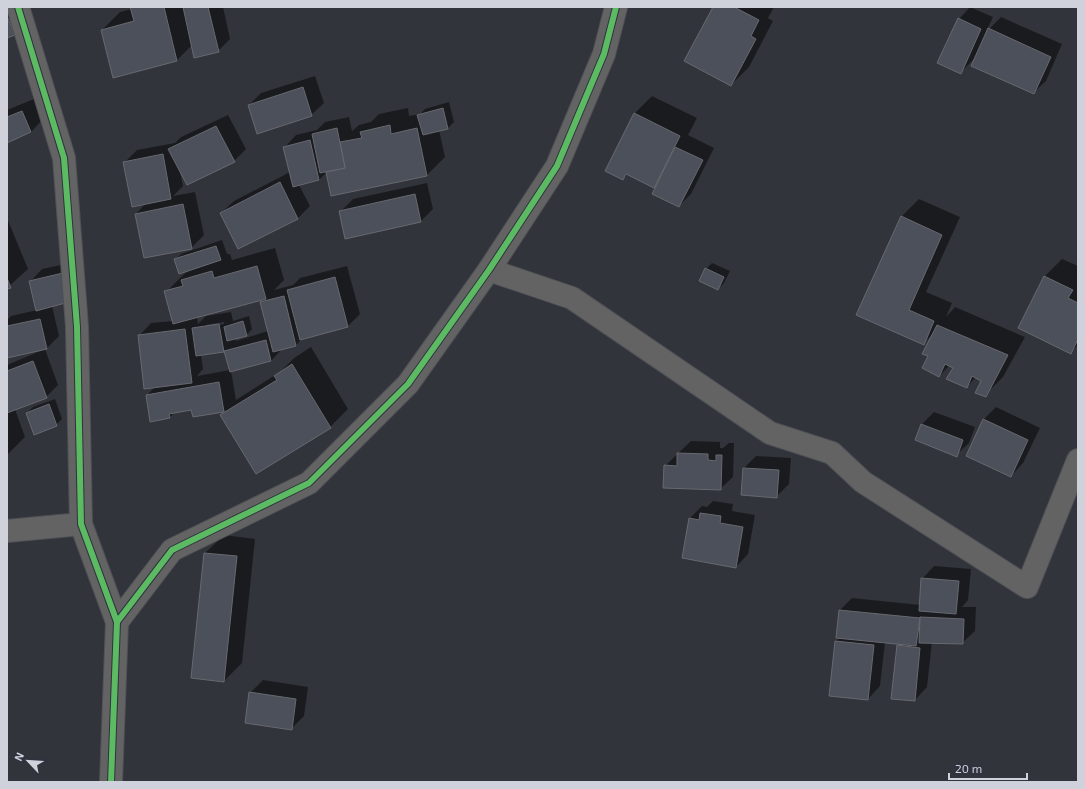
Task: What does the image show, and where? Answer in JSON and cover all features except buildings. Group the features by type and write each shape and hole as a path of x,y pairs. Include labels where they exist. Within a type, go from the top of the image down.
{"street":[{"path":"18,7 64,158 77,327 81,524 117,622 112,782"},
{"path":"117,622 172,550 309,483 408,384 489,270 557,166 604,54 616,7"},
{"path":"489,270 572,298 770,433 832,453 864,482 1027,587 1078,460"},
{"path":"7,531 81,524"}],"cycle path":[{"path":"18,7 64,158 77,327 81,524 117,622 111,782"},
{"path":"117,622 172,550 309,483 408,384 489,270 557,166 604,54 616,7"}]}
